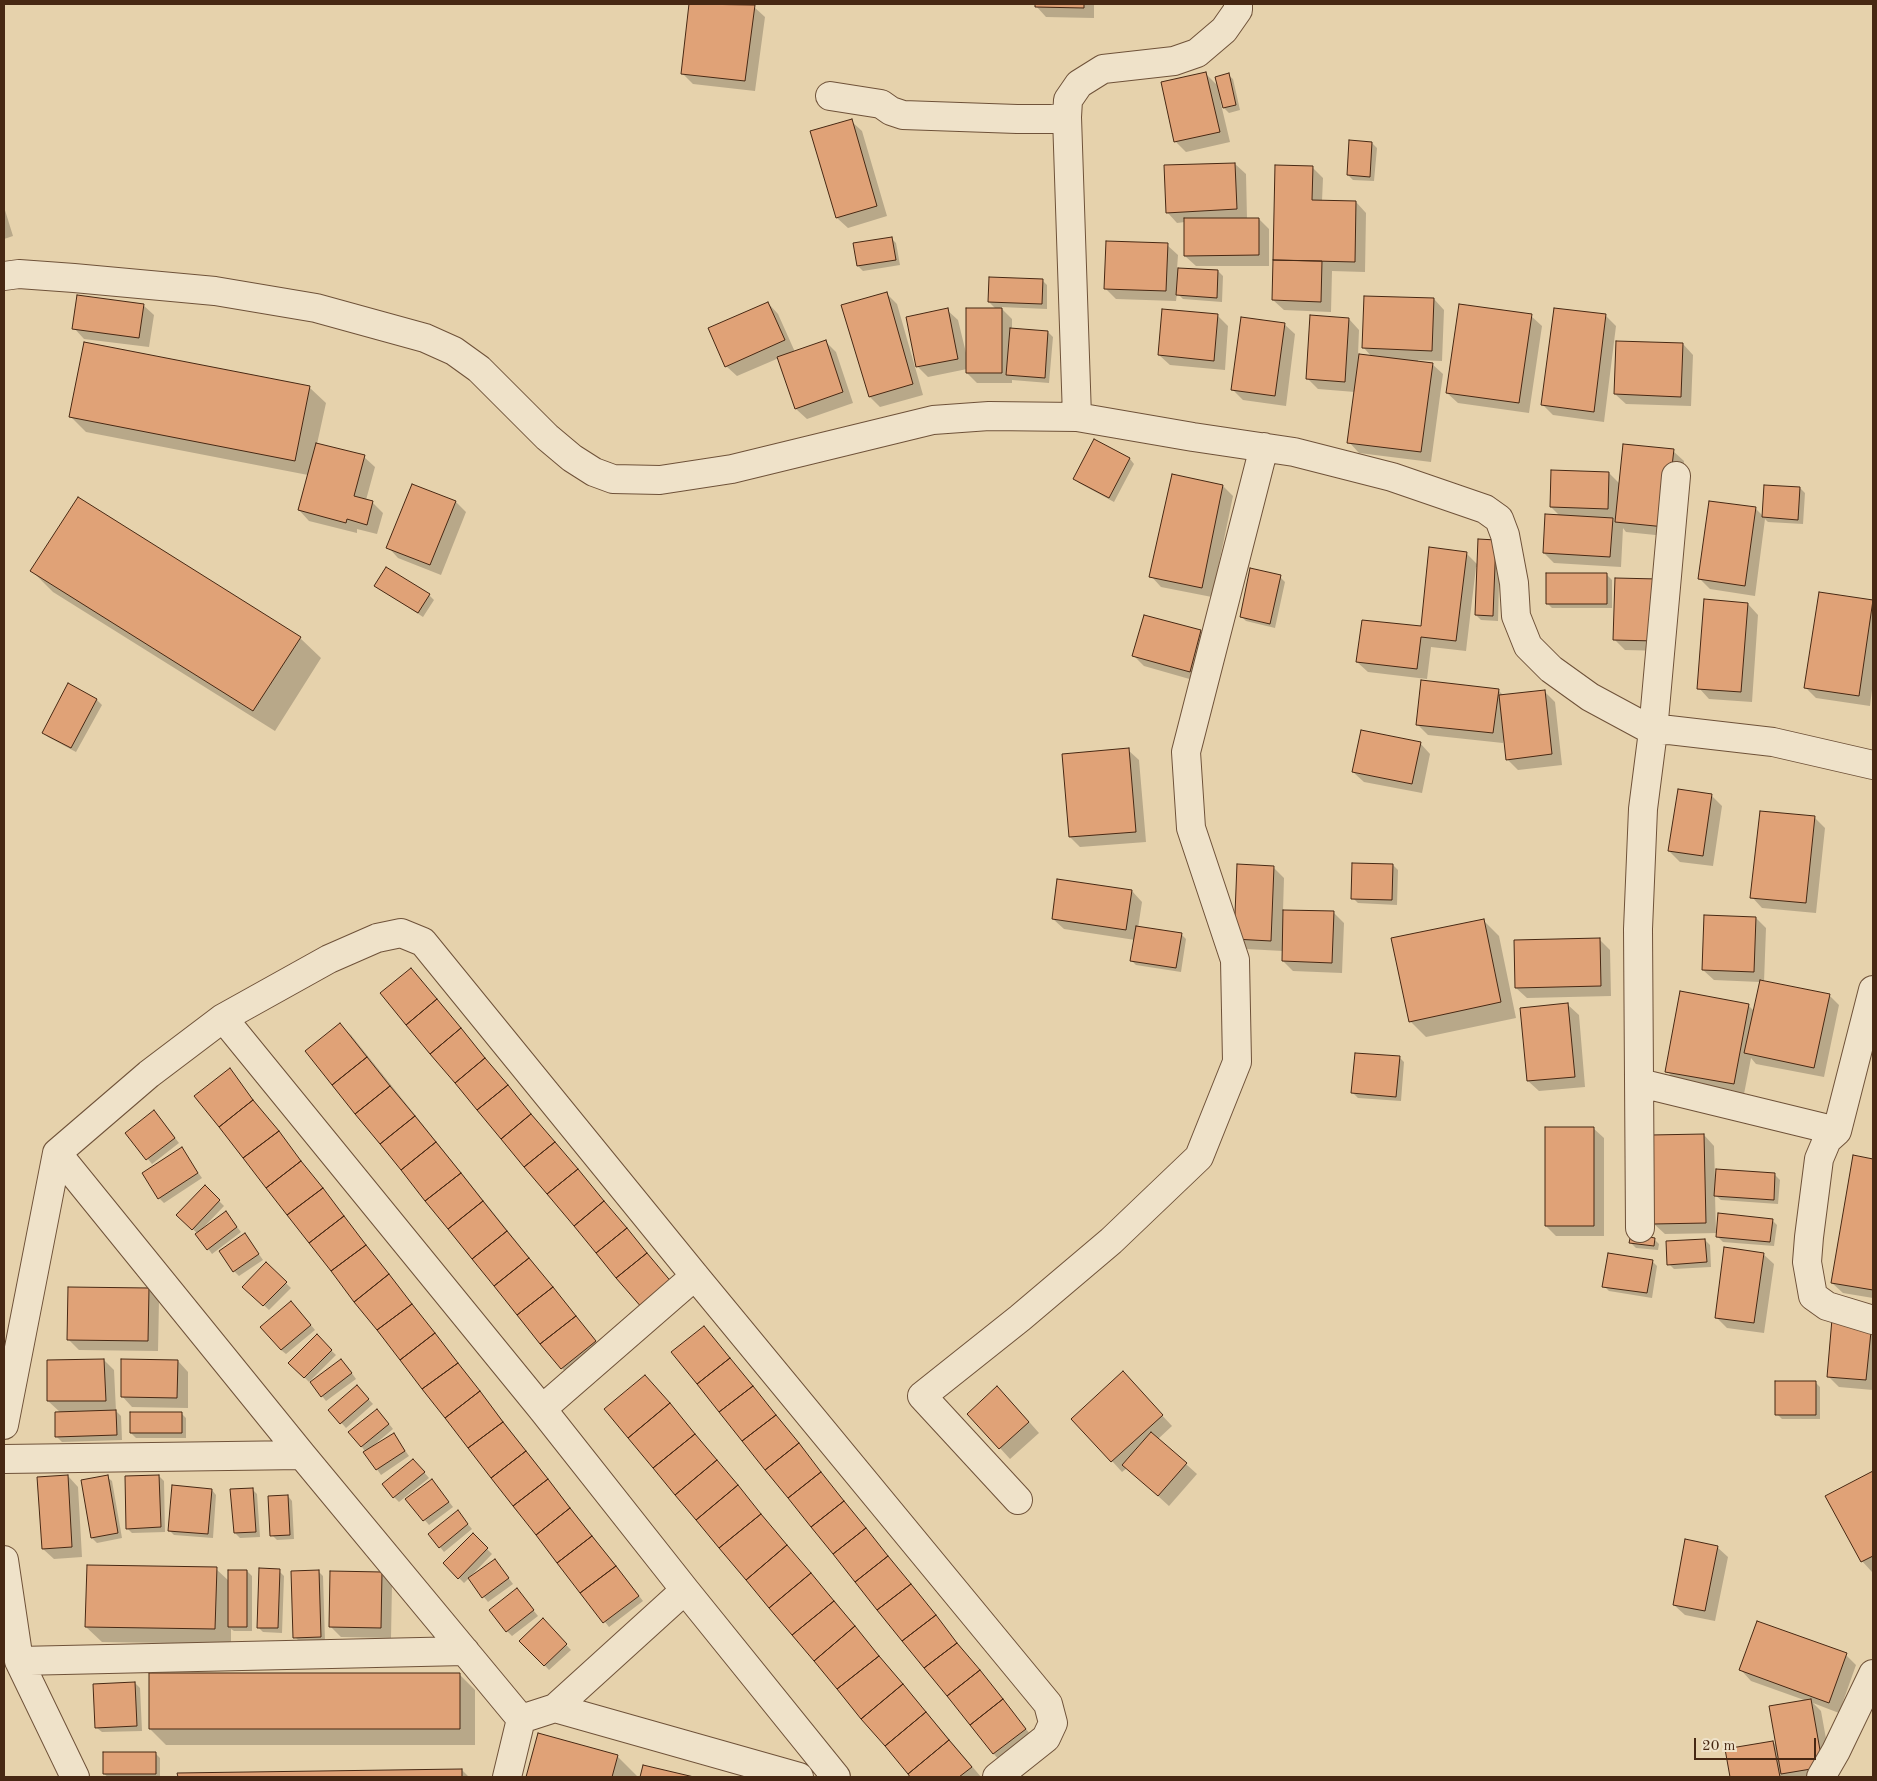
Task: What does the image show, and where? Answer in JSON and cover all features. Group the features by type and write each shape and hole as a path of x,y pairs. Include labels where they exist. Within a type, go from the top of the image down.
{"street":[{"path":"1077,417 1068,100 1080,84 1103,69 1174,61 1197,53 1224,30 1238,10 1238,4"},
{"path":"830,96 882,104 891,111 903,115 1017,118 1067,116"},
{"path":"4,276 20,274 215,291 316,308 425,338 454,351 479,369 547,437 572,458 594,472 613,479 660,480 732,469 933,420 989,416 1077,417 1294,452 1392,477 1485,509 1499,519 1505,535 1514,583 1516,616 1528,646 1552,669 1590,697 1653,731 1669,730 1773,742 1873,765"},
{"path":"1018,1500 922,1396 1020,1318 1111,1241 1199,1157 1237,1062 1236,960 1191,828 1186,752 1264,447"},
{"path":"1640,1228 1638,929 1643,809 1653,731 1676,476"},
{"path":"4,1425 57,1153 149,1074 223,1018 329,958 377,938 401,933 423,942 695,1276 1048,1704 1053,1723 1046,1738 997,1777"},
{"path":"1873,990 1837,1131 1827,1140 1819,1159 1808,1237 1807,1262 1813,1296 1827,1306 1873,1320"},
{"path":"223,1018 542,1409 836,1777"},
{"path":"1640,1083 1837,1131"},
{"path":"57,1153 302,1455 521,1718"},
{"path":"542,1409 695,1276"},
{"path":"4,1460 302,1455"},
{"path":"4,1560 19,1661 75,1777"},
{"path":"521,1718 554,1708 685,1590"},
{"path":"19,1661 465,1651"},
{"path":"1821,1777 1836,1751 1873,1674"},
{"path":"554,1708 724,1766 799,1777"},
{"path":"507,1777 521,1718"}],"building":[{"path":"689,4 755,5 745,81 681,74"},
{"path":"1035,4 1084,4 1084,8 1035,7"},
{"path":"1206,72 1220,132 1174,142 1161,82"},
{"path":"1229,73 1236,105 1223,108 1215,77"},
{"path":"852,119 877,206 836,218 810,131"},
{"path":"1349,140 1372,142 1370,177 1347,175"},
{"path":"1235,163 1237,209 1166,213 1164,165"},
{"path":"1275,165 1313,166 1312,200 1356,201 1355,262 1273,260"},
{"path":"1184,218 1259,218 1259,255 1184,256"},
{"path":"892,237 896,260 857,266 853,243"},
{"path":"1106,241 1168,243 1166,291 1104,289"},
{"path":"1273,260 1322,261 1321,302 1272,300"},
{"path":"1178,268 1218,270 1217,298 1176,295"},
{"path":"989,277 1043,279 1042,304 988,302"},
{"path":"887,292 913,384 869,397 841,305"},
{"path":"77,295 144,304 139,338 72,329"},
{"path":"1364,296 1434,298 1432,351 1362,348"},
{"path":"768,302 785,340 725,367 708,328"},
{"path":"1459,304 1532,314 1519,403 1446,393"},
{"path":"948,308 958,359 916,367 906,317"},
{"path":"966,308 1002,308 1002,373 966,373"},
{"path":"1554,308 1606,314 1594,412 1541,405"},
{"path":"1162,309 1218,314 1214,361 1158,355"},
{"path":"1310,315 1349,318 1345,382 1306,379"},
{"path":"1241,317 1285,323 1275,396 1231,390"},
{"path":"1010,328 1048,331 1045,378 1006,375"},
{"path":"826,340 843,392 795,409 777,357"},
{"path":"1616,341 1683,343 1681,397 1614,394"},
{"path":"84,342 310,386 295,461 69,417"},
{"path":"1359,354 1433,363 1421,452 1347,443"},
{"path":"1094,439 1130,458 1109,498 1073,479"},
{"path":"316,443 365,455 354,496 373,501 367,525 347,519 346,523 298,510"},
{"path":"1623,444 1674,449 1665,527 1615,522"},
{"path":"1551,470 1609,472 1608,509 1550,507"},
{"path":"1172,474 1223,485 1202,588 1149,577"},
{"path":"412,484 456,501 430,565 386,548"},
{"path":"1764,485 1800,487 1798,520 1762,517"},
{"path":"78,497 301,637 253,711 30,571"},
{"path":"1709,501 1756,507 1745,586 1698,579"},
{"path":"1545,514 1613,518 1610,557 1543,553"},
{"path":"1478,539 1496,540 1493,616 1475,615"},
{"path":"1429,547 1467,552 1456,641 1421,637 1417,669 1356,662 1362,620 1421,626"},
{"path":"386,567 430,594 418,613 374,586"},
{"path":"1250,568 1281,575 1270,624 1240,617"},
{"path":"1546,573 1607,573 1607,604 1546,604"},
{"path":"1615,578 1658,579 1656,641 1613,640"},
{"path":"1819,592 1873,600 1859,696 1804,688"},
{"path":"1704,599 1748,603 1741,692 1697,689"},
{"path":"1144,615 1201,630 1190,672 1132,656"},
{"path":"1421,680 1499,689 1493,733 1416,725"},
{"path":"68,683 97,699 71,748 42,733"},
{"path":"1545,690 1552,754 1506,760 1499,695"},
{"path":"1361,730 1421,742 1412,784 1352,772"},
{"path":"1129,748 1136,832 1069,837 1062,754"},
{"path":"1678,789 1712,794 1703,856 1668,851"},
{"path":"1760,811 1815,816 1806,903 1750,898"},
{"path":"1352,863 1393,864 1392,900 1351,899"},
{"path":"1237,864 1274,866 1271,941 1234,939"},
{"path":"1057,879 1132,890 1126,930 1052,919"},
{"path":"1283,910 1334,911 1332,963 1282,961"},
{"path":"1704,915 1756,917 1754,972 1702,970"},
{"path":"1484,919 1501,1002 1409,1022 1391,938"},
{"path":"1136,926 1182,933 1176,968 1130,961"},
{"path":"1600,938 1601,986 1515,988 1514,940"},
{"path":"411,968 437,999 406,1025 380,993"},
{"path":"1760,980 1830,994 1814,1068 1744,1053"},
{"path":"1680,991 1749,1004 1734,1084 1665,1072"},
{"path":"437,999 461,1028 430,1054 406,1025"},
{"path":"1568,1003 1575,1077 1527,1081 1520,1008"},
{"path":"340,1023 367,1057 332,1085 305,1051"},
{"path":"461,1028 485,1058 455,1083 430,1054"},
{"path":"1355,1053 1400,1056 1396,1097 1351,1093"},
{"path":"367,1057 390,1086 355,1114 332,1085"},
{"path":"485,1058 508,1085 477,1110 455,1083"},
{"path":"230,1068 253,1100 219,1127 194,1096"},
{"path":"508,1085 531,1114 501,1139 477,1110"},
{"path":"390,1086 415,1116 380,1144 355,1114"},
{"path":"253,1100 279,1131 243,1158 219,1127"},
{"path":"154,1110 175,1138 146,1160 125,1133"},
{"path":"531,1114 555,1142 524,1167 501,1139"},
{"path":"415,1116 436,1142 401,1170 380,1144"},
{"path":"1545,1127 1594,1127 1594,1226 1545,1226"},
{"path":"279,1131 301,1161 266,1188 243,1158"},
{"path":"1704,1134 1706,1223 1653,1224 1651,1135"},
{"path":"436,1142 461,1173 425,1201 401,1170"},
{"path":"555,1142 578,1169 547,1194 524,1167"},
{"path":"182,1147 198,1173 158,1199 142,1173"},
{"path":"1853,1155 1873,1159 1873,1290 1831,1283"},
{"path":"301,1161 323,1188 287,1215 266,1188"},
{"path":"578,1169 604,1201 574,1226 547,1194"},
{"path":"1716,1169 1775,1173 1774,1200 1714,1196"},
{"path":"461,1173 483,1201 448,1229 425,1201"},
{"path":"205,1185 220,1200 192,1230 176,1215"},
{"path":"323,1188 344,1216 309,1243 287,1215"},
{"path":"483,1201 507,1231 472,1259 448,1229"},
{"path":"604,1201 627,1228 596,1253 574,1226"},
{"path":"226,1211 237,1227 207,1250 195,1234"},
{"path":"1718,1213 1773,1219 1770,1242 1716,1237"},
{"path":"344,1216 366,1245 331,1271 309,1243"},
{"path":"627,1228 647,1253 616,1278 596,1253"},
{"path":"507,1231 529,1258 494,1286 472,1259"},
{"path":"245,1233 259,1254 233,1272 219,1251"},
{"path":"1631,1234 1655,1238 1654,1246 1629,1243"},
{"path":"1705,1239 1707,1262 1667,1265 1666,1241"},
{"path":"366,1245 389,1274 354,1302 331,1271"},
{"path":"1724,1247 1764,1253 1754,1323 1715,1318"},
{"path":"647,1253 673,1284 643,1309 616,1278"},
{"path":"1608,1253 1653,1260 1647,1293 1602,1287"},
{"path":"529,1258 553,1287 517,1315 494,1286"},
{"path":"266,1262 287,1282 263,1306 242,1287"},
{"path":"389,1274 412,1304 377,1330 354,1302"},
{"path":"68,1287 149,1288 148,1341 67,1340"},
{"path":"553,1287 576,1316 540,1344 517,1315"},
{"path":"291,1301 311,1325 281,1350 260,1327"},
{"path":"412,1304 435,1333 400,1360 377,1330"},
{"path":"576,1316 596,1341 561,1369 540,1344"},
{"path":"1832,1319 1872,1322 1866,1380 1827,1377"},
{"path":"704,1326 730,1358 697,1384 671,1352"},
{"path":"435,1333 458,1363 422,1389 400,1360"},
{"path":"317,1334 332,1350 304,1378 288,1363"},
{"path":"730,1358 753,1386 719,1412 697,1384"},
{"path":"104,1359 106,1401 47,1401 47,1360"},
{"path":"121,1359 178,1360 177,1398 121,1397"},
{"path":"341,1359 352,1373 321,1397 310,1382"},
{"path":"458,1363 480,1391 445,1418 422,1389"},
{"path":"1123,1371 1163,1415 1111,1462 1071,1419"},
{"path":"645,1375 670,1403 628,1438 604,1409"},
{"path":"1775,1381 1816,1381 1816,1415 1775,1415"},
{"path":"357,1385 369,1399 340,1424 328,1410"},
{"path":"753,1386 776,1415 742,1441 719,1412"},
{"path":"997,1386 1029,1422 999,1449 967,1414"},
{"path":"480,1391 503,1422 468,1448 445,1418"},
{"path":"670,1403 695,1434 653,1468 628,1438"},
{"path":"377,1409 389,1424 361,1447 348,1432"},
{"path":"116,1410 117,1435 55,1437 55,1412"},
{"path":"130,1412 182,1412 182,1433 130,1433"},
{"path":"776,1415 799,1443 765,1470 742,1441"},
{"path":"503,1422 526,1451 491,1478 468,1448"},
{"path":"1151,1432 1187,1463 1158,1496 1122,1465"},
{"path":"394,1433 405,1451 376,1470 363,1452"},
{"path":"695,1434 717,1460 675,1495 653,1468"},
{"path":"799,1443 821,1472 788,1498 765,1470"},
{"path":"526,1451 548,1479 513,1506 491,1478"},
{"path":"413,1459 425,1472 393,1498 382,1484"},
{"path":"717,1460 738,1485 696,1520 675,1495"},
{"path":"1873,1471 1873,1556 1861,1562 1825,1496"},
{"path":"821,1472 844,1501 811,1527 788,1498"},
{"path":"68,1475 72,1547 42,1549 37,1477"},
{"path":"108,1475 118,1533 91,1538 81,1480"},
{"path":"159,1475 161,1527 126,1529 125,1476"},
{"path":"432,1479 449,1502 423,1521 405,1499"},
{"path":"548,1479 570,1508 536,1535 513,1506"},
{"path":"172,1485 212,1489 208,1534 168,1531"},
{"path":"738,1485 761,1514 719,1548 696,1520"},
{"path":"253,1488 256,1532 234,1533 230,1489"},
{"path":"288,1495 290,1535 270,1536 268,1496"},
{"path":"844,1501 866,1528 833,1554 811,1527"},
{"path":"570,1508 592,1536 557,1563 536,1535"},
{"path":"458,1510 468,1524 439,1548 428,1534"},
{"path":"761,1514 787,1545 746,1580 719,1548"},
{"path":"866,1528 888,1556 855,1582 833,1554"},
{"path":"473,1533 488,1548 458,1579 443,1563"},
{"path":"592,1536 616,1566 580,1593 557,1563"},
{"path":"1685,1539 1718,1546 1705,1611 1673,1605"},
{"path":"787,1545 811,1573 769,1608 746,1580"},
{"path":"888,1556 911,1584 877,1610 855,1582"},
{"path":"495,1559 509,1578 482,1598 468,1578"},
{"path":"87,1565 217,1567 215,1629 85,1627"},
{"path":"616,1566 639,1596 603,1623 580,1593"},
{"path":"259,1568 280,1569 278,1628 257,1628"},
{"path":"228,1570 247,1570 247,1627 228,1627"},
{"path":"319,1570 321,1637 293,1638 291,1571"},
{"path":"330,1571 382,1572 381,1628 329,1627"},
{"path":"811,1573 834,1601 792,1635 769,1608"},
{"path":"911,1584 936,1615 902,1641 877,1610"},
{"path":"517,1588 534,1610 506,1632 489,1610"},
{"path":"834,1601 855,1626 814,1661 792,1635"},
{"path":"936,1615 957,1643 924,1668 902,1641"},
{"path":"543,1618 567,1644 544,1666 519,1641"},
{"path":"1757,1621 1847,1653 1829,1703 1739,1670"},
{"path":"855,1626 879,1656 837,1689 814,1661"},
{"path":"957,1643 980,1670 947,1696 924,1668"},
{"path":"879,1656 903,1684 861,1719 837,1689"},
{"path":"980,1670 1003,1699 970,1725 947,1696"},
{"path":"149,1673 460,1673 460,1729 149,1729"},
{"path":"135,1682 137,1726 95,1728 93,1684"},
{"path":"903,1684 926,1712 885,1746 861,1719"},
{"path":"1003,1699 1026,1729 993,1754 970,1725"},
{"path":"1811,1699 1823,1767 1781,1774 1769,1706"},
{"path":"926,1712 949,1740 908,1774 885,1746"},
{"path":"538,1733 618,1755 612,1777 526,1777"},
{"path":"949,1740 972,1767 959,1777 910,1777 908,1774"},
{"path":"1773,1741 1780,1777 1730,1777 1725,1749"},
{"path":"103,1752 156,1752 156,1774 103,1774"},
{"path":"643,1765 694,1777 640,1777"},
{"path":"462,1769 462,1777 178,1777 177,1773"}]}
